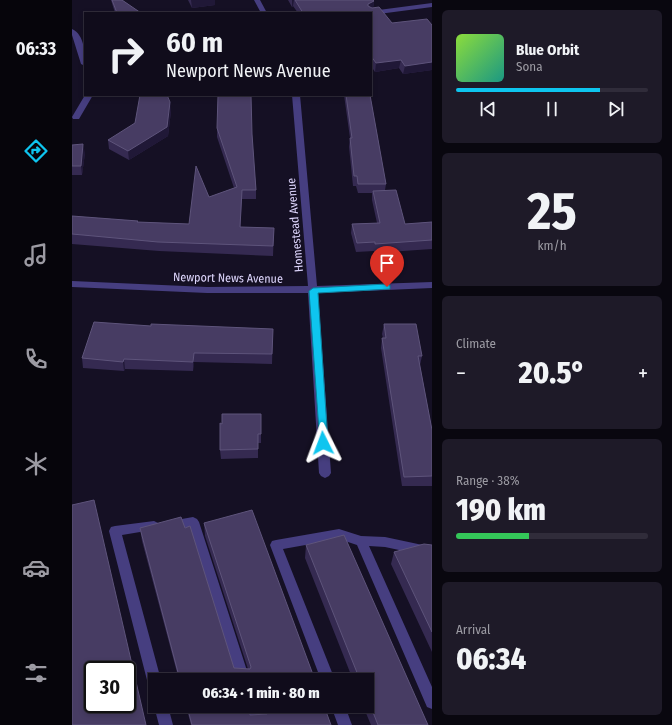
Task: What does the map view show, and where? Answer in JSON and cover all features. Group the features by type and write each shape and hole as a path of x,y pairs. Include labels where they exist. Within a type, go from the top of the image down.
{"street":[{"path":"256,0 263,12"},
{"path":"372,13 432,5"},
{"path":"72,31 77,37 84,61"},
{"path":"76,117 88,96"},
{"name":"Homestead Avenue","path":"296,96 313,291 325,473"},
{"name":"Newport News Avenue","path":"72,284 155,289 313,291 432,285"},
{"path":"152,673 115,531 193,522 241,673"},
{"path":"325,673 276,545 339,534 361,541 385,542 432,552"},
{"path":"361,541 432,702"},
{"path":"163,713 166,725"},
{"path":"254,713 258,725"},
{"path":"341,713 346,725"}],"building":[{"path":"112,0 122,0 140,12 117,12"},
{"path":"295,0 373,0 374,1 368,4 368,6 372,8 379,7 392,23 427,19 432,25 432,62 405,66 401,60 376,63 372,57 372,12 302,12"},
{"path":"140,96 167,96 170,102 167,127 128,151 108,140 135,123"},
{"path":"218,96 251,96 256,190 242,190 240,227 274,228 273,246 158,242 72,234 72,216 138,221 137,222 189,224 196,166 209,197 237,187 217,128"},
{"path":"346,96 370,96 386,184 358,184 357,176 354,176 350,138 352,138"},
{"path":"83,144 81,166 72,166 72,145"},
{"path":"396,190 405,224 432,222 432,240 375,244 375,242 357,243 352,224 380,223 373,191"},
{"path":"94,322 151,326 151,324 273,329 272,354 194,353 193,362 124,359 123,362 82,358"},
{"path":"384,324 416,324 422,356 418,356 432,430 432,476 404,477 382,338 386,338"},
{"path":"222,414 261,414 261,434 258,434 258,449 220,450 220,423 222,424"},
{"path":"94,500 131,661 84,661 84,713 136,713 136,682 146,725 72,725 72,505"},
{"path":"252,510 312,673 178,673 140,528 181,517 185,528 190,526 234,668 250,669 251,667 204,523"},
{"path":"344,535 428,725 378,725 373,713 374,673 357,673 306,545"},
{"path":"424,544 432,545 432,632 394,552"},
{"path":"189,713 249,713 250,715 267,713 327,713 331,725 192,725"}],"route":[{"path":"323,443 313,291 387,287"}]}
